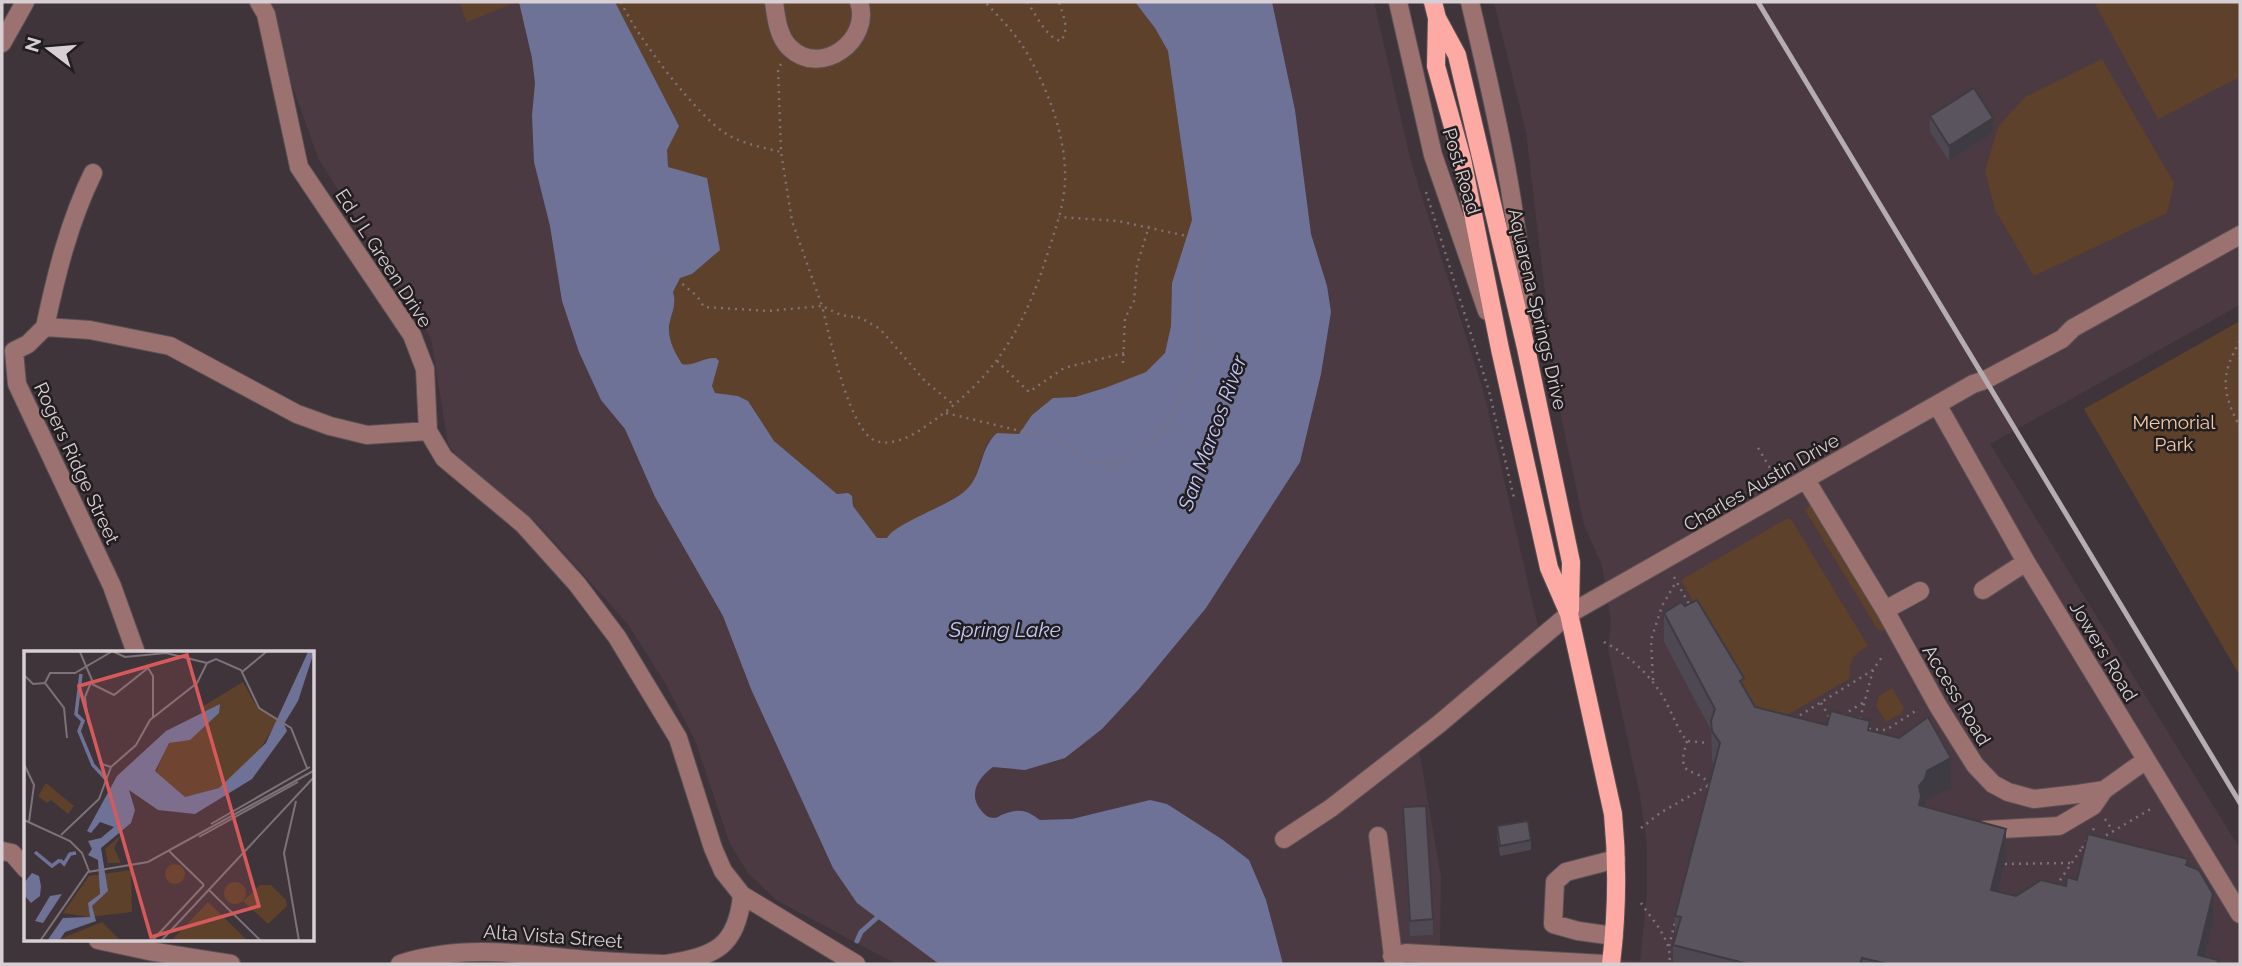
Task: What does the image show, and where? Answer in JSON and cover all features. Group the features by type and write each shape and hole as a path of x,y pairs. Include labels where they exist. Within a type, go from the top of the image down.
{"main road":[{"name":"Aquarena Springs Drive","path":"1435,10 1436,66 1462,159 1500,349 1549,568 1570,614 1610,800 1616,859 1611,964"},
{"name":"Aquarena Springs Drive","path":"1435,10 1457,55 1526,348 1571,562 1570,614"}],"street":[{"path":"2,43 25,2"},
{"name":"Ed J L Green Drive","path":"259,2 266,15 299,167 412,335 425,369 428,430 444,458 523,524 577,584 617,637 678,738 713,848 723,871 742,895 856,964"},
{"path":"774,2 778,27 789,48 800,55 813,58 827,58 850,44 857,33 860,20 859,2"},
{"name":"Post Road","path":"1398,2 1433,155 1500,349"},
{"name":"Post Road","path":"1471,2 1497,121 1521,268 1526,348"},
{"path":"93,173 67,238 45,327 90,330 170,346 297,414 330,426 367,435 428,430"},
{"name":"Charles Austin Drive","path":"1284,839 1332,808 1396,758 1570,614 1938,406 1973,384 1981,372 2056,330 2073,328 2240,235"},
{"name":"Rogers Ridge Street","path":"45,327 28,344 14,351 17,384 112,586 135,651"},
{"name":"Jowers Road","path":"1938,406 2026,562 2240,914"},
{"name":"Access Road","path":"1806,480 1885,610 1938,706 1975,765 1993,784 2014,794 2034,799 2104,790 2146,760"},
{"path":"1983,590 2026,562"},
{"path":"1885,610 1920,591"},
{"path":"1968,827 1991,831 2059,826 2092,806 2104,790"},
{"path":"1378,836 1393,960 1406,953 1604,964"},
{"path":"13,850 24,866"},
{"path":"1614,936 1553,924 1555,882 1566,872 1616,859"},
{"name":"Alta Vista Street","path":"400,964 465,951 664,964 700,959 728,941 740,919 742,895"},
{"path":"107,942 231,964"}],"path":[{"path":"621,2 636,30 701,113 729,135 781,152"},
{"path":"789,48 778,69 778,114 792,220 822,306 839,372 859,426 876,441 905,439 955,407 997,361 1016,335 1027,311 1059,217 1065,164 1048,101 1032,62 1018,40 985,2"},
{"path":"1027,2 1049,34 1061,41 1066,34 1059,2"},
{"path":"1426,192 1484,373 1517,508"},
{"path":"946,412 1062,441 1085,460 1114,466 1162,434 1199,359 1197,276 1205,240 1118,221 1059,217"},
{"path":"1123,363 1125,318 1134,301 1137,265 1149,226"},
{"path":"653,265 680,282 697,296 704,307 768,311 822,306 841,315 861,318 880,329 925,381 955,407"},
{"path":"2240,341 2225,372 2230,406 2240,427"},
{"path":"997,361 1029,393 1064,368 1124,353"},
{"path":"1758,448 1773,473"},
{"path":"1674,577 1689,604"},
{"path":"1653,680 1651,640 1662,606 1676,582"},
{"path":"1604,642 1627,657 1653,680 1669,707 1676,728 1687,741 1709,743"},
{"path":"1857,728 1873,670 1884,654"},
{"path":"1788,722 1873,670"},
{"path":"1844,715 1864,702"},
{"path":"1821,703 1833,722"},
{"path":"1867,729 1885,730 1917,710"},
{"path":"1687,741 1682,756 1683,765 1690,773 1706,780 1709,785 1706,799"},
{"path":"1641,828 1660,813 1709,785"},
{"path":"2082,848 2169,798"},
{"path":"2056,886 2103,817 2113,832"},
{"path":"2005,864 2070,863"},
{"path":"1641,903 1669,946 1669,964"},
{"path":"1669,946 1676,919"}],"shaded area":[{"path":"271,2 1374,2 1411,162 1484,393 1543,648 1418,744 1441,877 1440,948 1640,961 1647,892 1647,846 1640,796 1608,649 1611,623 1602,565 1584,525 1558,402 1526,132 1494,2 2240,2 2240,305 1990,444 2240,849 2240,964 896,964 776,900 748,873 730,844 695,740 664,681 627,623 537,523 456,455 448,444 431,338 318,158 291,82"}],"green space":[{"path":"459,2 516,2 467,22"},
{"path":"615,2 1135,2 1168,51 1192,220 1172,283 1171,326 1165,353 1147,372 1075,397 1053,398 1032,415 1019,434 987,442 974,480 967,490 887,538 877,538 853,506 854,501 848,493 837,494 774,441 748,401 738,396 715,393 712,386 719,361 717,359 690,366 681,364 676,355 669,326 674,305 673,292 680,278 666,150 679,126"},
{"path":"2094,2 2240,2 2240,77 2158,119"},
{"path":"2102,59 2174,183 2167,213 2034,276 1995,210 1985,171 1998,127 2025,97"},
{"name":"Memorial Park","path":"2240,321 2240,676 2084,409"},
{"path":"1810,505 1885,629 1883,631 1878,630 1805,510"},
{"path":"1786,519 1791,519 1868,646 1853,659 1850,678 1779,720 1759,715 1681,580"},
{"path":"1892,688 1904,708 1902,713 1886,722 1876,706 1879,696"}],"water":[{"name":"Spring Lake","path":"519,2 615,2 679,126 667,150 668,167 707,178 720,250 692,274 680,278 673,292 674,305 669,331 675,351 682,364 716,358 719,361 712,386 715,393 738,396 748,401 774,441 837,494 848,493 852,496 853,506 877,538 887,538 900,526 966,490 975,477 991,439 997,433 1019,434 1032,415 1053,398 1075,397 1146,372 1165,353 1171,326 1172,283 1192,220 1168,51 1135,2 1272,2 1295,110 1311,234 1327,286 1331,312 1321,374 1300,462 1206,608 1102,729 1065,758 1025,770 993,767 980,780 975,797 980,809 989,817 995,818 1019,811 1027,812 1040,820 1072,819 1150,800 1167,804 1249,860 1266,900 1283,964 939,964 857,903 833,868 751,689 723,616 655,497 625,429 601,400 579,352 562,301 550,226 534,162 532,115 535,83"}],"building":[{"path":"1974,88 1993,118 1949,146 1930,116"},
{"path":"1697,600 1744,678 1740,681 1755,707 1827,725 1831,711 1870,721 1868,730 1899,738 1928,717 1951,758 1927,771 1919,786 1919,805 2006,829 1991,890 2016,896 2041,880 2066,886 2067,877 2077,880 2088,834 2188,859 2186,865 2199,870 2213,894 2198,955 2218,960 2217,964 1888,964 1862,958 1860,964 1748,964 1673,945 1681,917 1675,916 1720,743 1712,731 1711,721 1715,709 1664,613 1681,602 1685,606"},
{"path":"1426,806 1433,919 1410,921 1403,807"},
{"path":"1528,821 1531,840 1500,846 1497,826"}],"waterway":[{"path":"857,941 861,932 880,915"}],"railway":[{"path":"1758,2 2240,803"}],"water label":[{"name":"San Marcos River","path":"1212,433"}]}
